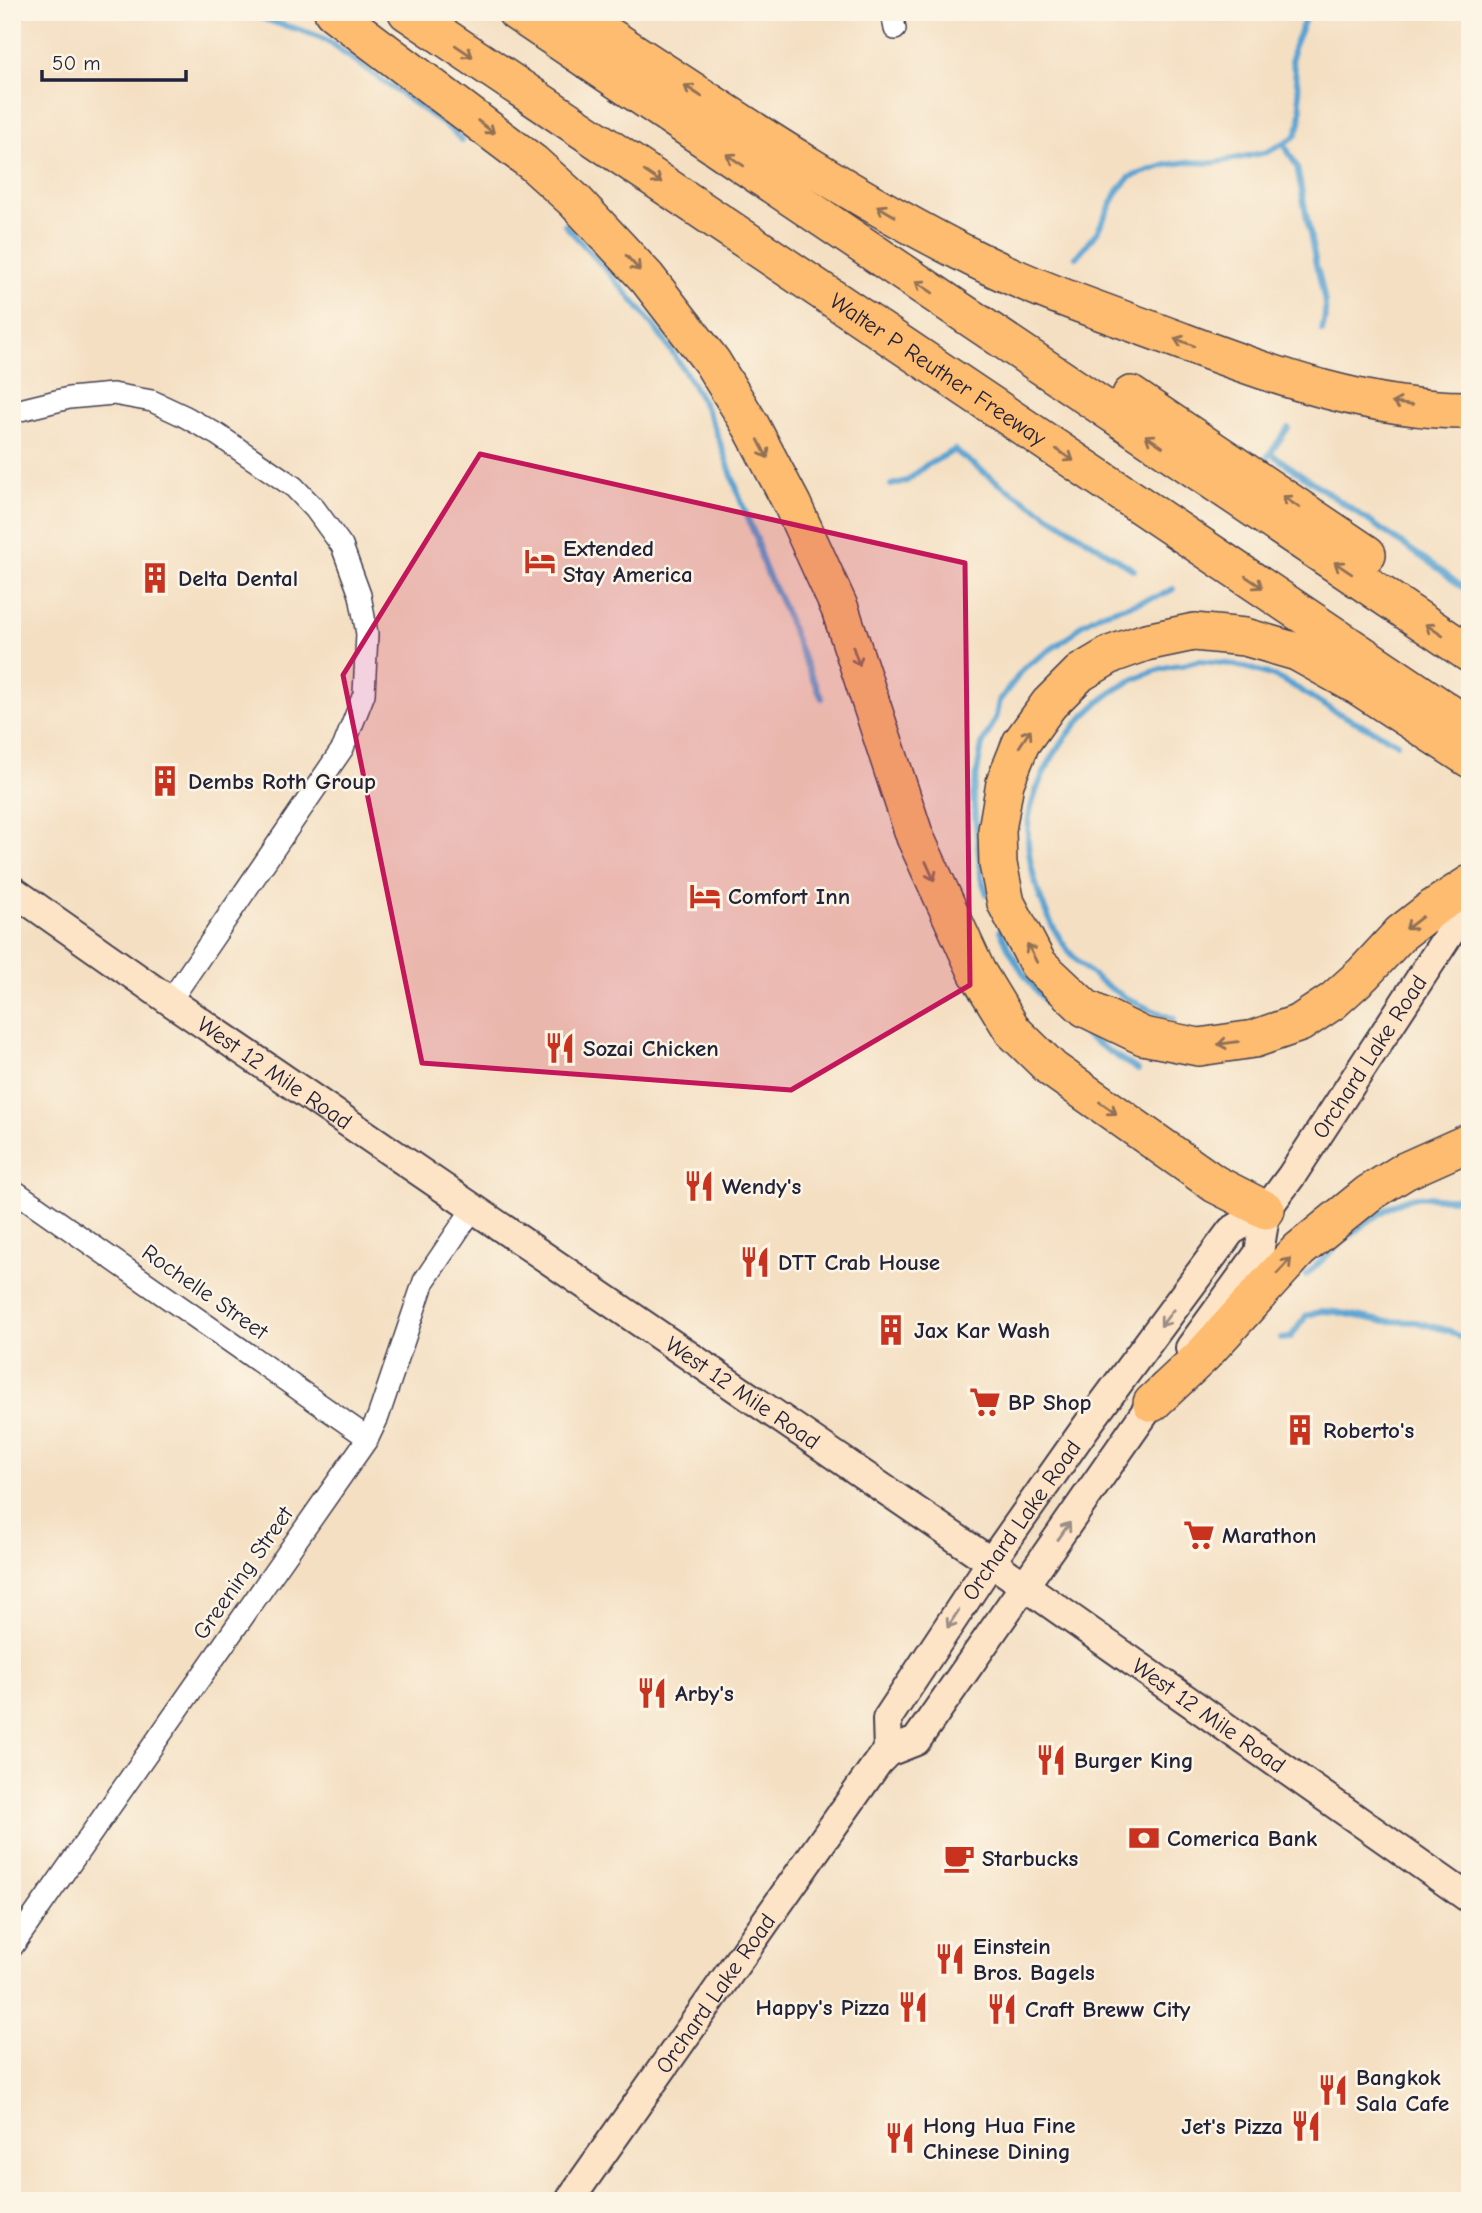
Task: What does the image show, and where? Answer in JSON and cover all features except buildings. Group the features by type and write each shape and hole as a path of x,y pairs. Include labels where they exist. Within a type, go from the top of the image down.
{"highway":[{"path":"333,12 533,163 575,201 655,287 718,372 751,426 792,504 840,609 915,836 977,972 1013,1031 1063,1077 1215,1184 1266,1210"},
{"name":"Walter P Reuther Freeway","path":"407,12 1470,727"},
{"path":"516,12 1470,654"},
{"path":"572,12 827,177 919,230 1021,280 1215,353 1326,389 1380,401 1470,410"},
{"path":"954,307 1117,386 1470,623"},
{"path":"1470,759 1358,686 1297,652 1245,637 1194,632 1146,642 1112,654 1080,673 1049,704 1021,743 1004,783 997,830 998,864 1006,902 1038,964 1085,1008 1143,1036 1199,1047 1254,1039 1300,1023 1333,1001 1363,974 1401,933 1470,884"},
{"path":"1152,1403 1203,1355 1299,1250 1377,1188 1405,1171 1470,1142"}],"main road":[{"name":"West 12 Mile Road","path":"12,890 170,1001 992,1562 1470,1899"},
{"name":"Orchard Lake Road","path":"888,1752 887,1719 992,1562 1091,1420 1231,1231 1266,1210 1292,1175 1470,902"},
{"name":"Orchard Lake Road","path":"569,2201 878,1762 888,1752 916,1741 1259,1253 1266,1210"}],"street":[{"path":"12,412 69,398 113,394 152,401 184,416 218,435 294,487 342,546 360,595 367,634 364,694 343,748 170,1001"},
{"name":"Rochelle Street","path":"12,1189 368,1438"},
{"name":"Greening Street","path":"12,1947 368,1438 378,1417 424,1281 474,1207"}],"highlighted area":[{"path":"480,454 965,563 970,985 791,1090 422,1063 343,675"}],"waterway":[{"path":"251,12 266,20 326,40 453,131 462,141"},
{"path":"1076,257 1097,232 1118,191 1130,177 1166,165 1187,162 1214,163 1267,152 1296,135 1301,110 1292,60 1293,48 1308,12"},
{"path":"1284,144 1297,167 1323,293 1325,315 1322,331"},
{"path":"565,225 644,314 694,387 715,429 765,567 822,698"},
{"path":"1261,466 1288,428"},
{"path":"954,450 1000,484 1134,570"},
{"path":"891,485 907,481 925,466 955,450"},
{"path":"1270,453 1470,593"},
{"path":"987,894 981,877 973,795 982,745 995,720 999,701 1025,667 1070,636 1081,625 1100,614 1162,595 1173,589"},
{"path":"1174,1019 1124,996 1089,973 1055,931 1038,890 1029,847 1031,807 1036,790 1052,758 1073,728 1098,703 1129,682 1157,670 1199,661 1243,667 1276,677 1397,743"},
{"path":"1000,930 1012,955 1041,996 1094,1042 1138,1070"},
{"path":"1306,1275 1356,1231 1399,1202 1417,1197 1454,1199 1470,1193"},
{"path":"1281,1339 1290,1338 1306,1316 1322,1311 1382,1321 1416,1322 1450,1331 1470,1343"}],"place":[{"name":"Extended Stay America","path":"540,561"},
{"name":"Delta Dental","path":"155,578"},
{"name":"Dembs Roth Group","path":"165,781"},
{"name":"Comfort Inn","path":"705,896"},
{"name":"Sozai Chicken","path":"560,1048"},
{"name":"Wendy's","path":"699,1186"},
{"name":"DTT Crab House","path":"755,1262"},
{"name":"Jax Kar Wash","path":"891,1330"},
{"name":"BP Shop","path":"985,1402"},
{"name":"Roberto's","path":"1300,1430"},
{"name":"Marathon","path":"1199,1535"},
{"name":"Arby's","path":"652,1693"},
{"name":"Burger King","path":"1051,1760"},
{"name":"Comerica Bank","path":"1144,1838"},
{"name":"Starbucks","path":"959,1858"},
{"name":"Einstein Bros. Bagels","path":"950,1959"},
{"name":"Happy's Pizza","path":"913,2007"},
{"name":"Craft Breww City","path":"1002,2009"},
{"name":"Bangkok Sala Cafe","path":"1333,2090"},
{"name":"Jet's Pizza","path":"1306,2126"},
{"name":"Hong Hua Fine Chinese Dining","path":"900,2138"}]}
